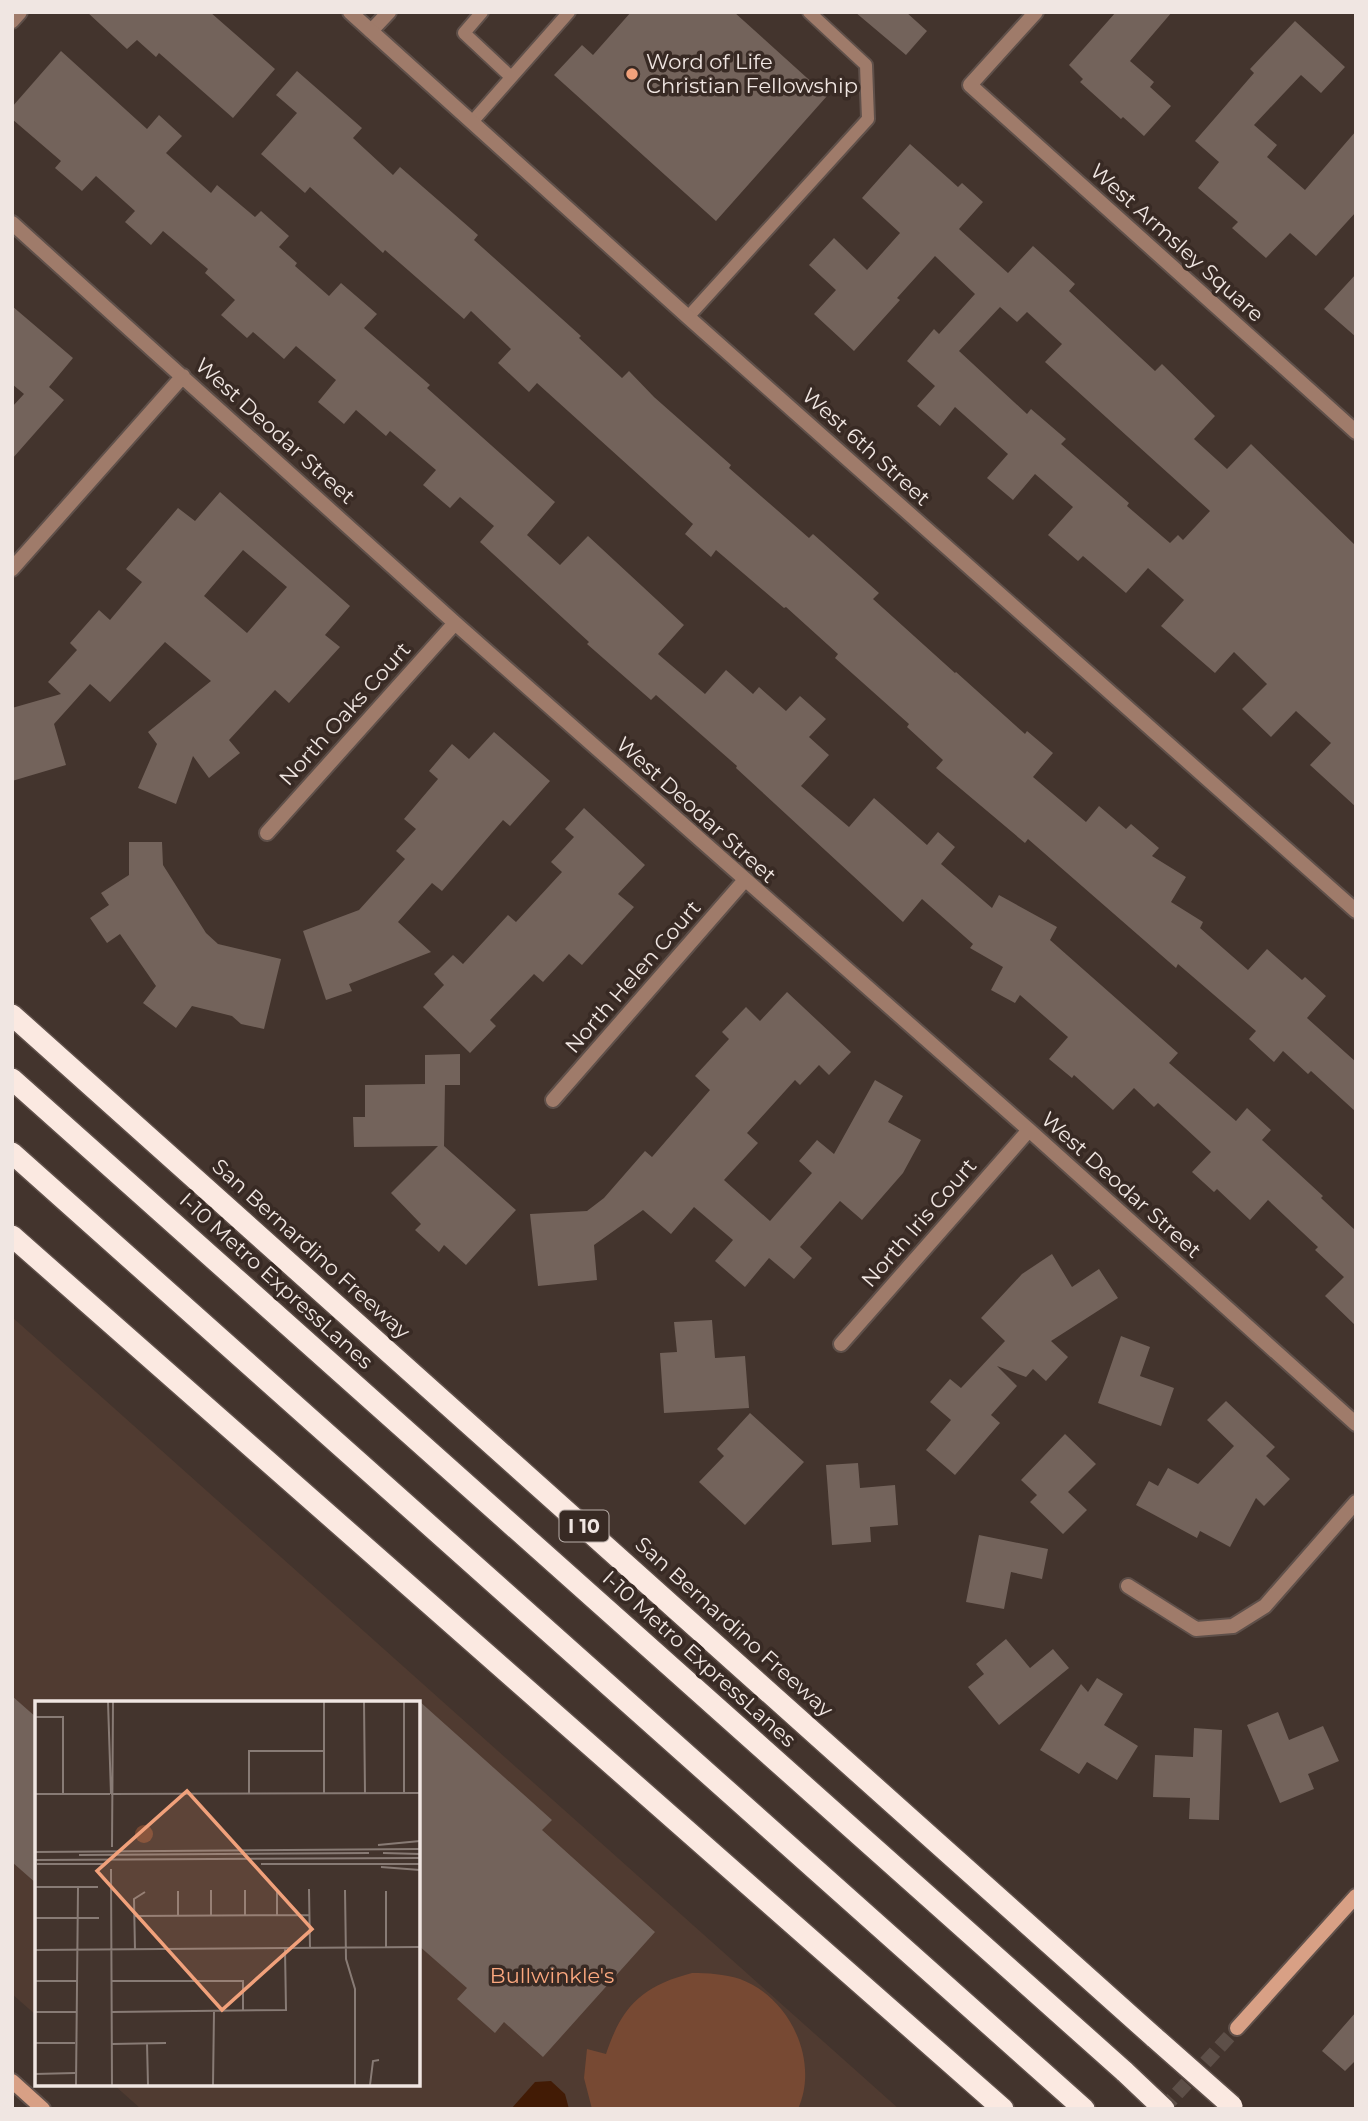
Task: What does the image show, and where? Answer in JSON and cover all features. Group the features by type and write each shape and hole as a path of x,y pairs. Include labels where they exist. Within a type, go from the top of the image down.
{"highway":[{"name":"San Bernardino Freeway","path":"12,1014 1233,2107"},
{"name":"I-10 Metro ExpressLanes","path":"12,1079 1164,2109"},
{"path":"12,1153 1084,2109"},
{"path":"12,1236 1003,2109"}],"main road":[{"path":"1237,2028 1356,1896"},
{"path":"12,2081 43,2109"}],"street":[{"path":"12,21 20,12"},
{"name":"West 6th Street","path":"350,12 688,317 1356,911"},
{"path":"371,31 388,12"},
{"name":"West Armsley Square","path":"1036,12 970,85 1356,432"},
{"name":"West Deodar Street","path":"12,223 455,623 1029,1130 1356,1424"},
{"path":"12,569 184,376"},
{"name":"North Oaks Court","path":"267,833 455,623"},
{"name":"North Helen Court","path":"553,1100 744,881"},
{"name":"North Iris Court","path":"841,1344 1029,1130"},
{"path":"1128,1586 1196,1629 1233,1626 1265,1606 1356,1502"}],"lane":[{"path":"482,12 464,33 511,77"},
{"path":"472,122 569,12"},
{"path":"688,317 868,119 866,65 809,12"}],"shaded area":[{"name":"Bullwinkle's","path":"12,1317 899,2109 141,2109 115,2086 420,2086 420,1701 35,1701 35,2014 12,1994"},
{"path":"692,1973 740,1979 773,2000 786,2015 796,2032 805,2071 804,2090 798,2109 592,2109 584,2078 587,2049 606,2054 619,2023 636,2000 660,1984"},
{"path":"551,2081 565,2094 569,2109 511,2109 535,2082"}],"building":[{"path":"87,12 210,12 275,69 233,118 159,53 156,57 137,40 127,49"},
{"path":"631,12 734,12 827,96 716,221 554,75 582,45 593,55"},
{"path":"855,12 906,12 927,31 906,55"},
{"path":"1116,12 1172,12 1130,61 1154,82 1150,87 1171,106 1144,136 1080,82 1083,79 1069,65"},
{"path":"1295,21 1345,67 1321,93 1301,75 1254,125 1277,145 1267,157 1305,190 1356,131 1356,212 1316,256 1290,233 1266,258 1232,228 1238,222 1198,188 1219,162 1195,141 1254,73 1250,69"},
{"path":"61,51 147,129 159,115 182,136 166,153 211,193 217,185 255,217 261,211 289,236 279,247 297,263 295,266 329,296 341,283 377,314 364,328 430,385 427,388 555,502 527,535 560,565 588,536 684,625 658,654 705,694 726,670 753,694 759,687 786,711 800,696 826,719 809,737 829,755 801,786 849,827 874,798 927,845 938,832 955,847 941,864 992,908 999,895 1057,927 1050,940 1178,1053 1169,1063 1236,1121 1247,1108 1271,1130 1262,1140 1323,1196 1321,1198 1356,1231 1356,1326 1325,1296 1344,1277 1315,1250 1318,1247 1268,1200 1250,1220 1217,1189 1214,1192 1192,1172 1211,1152 1158,1103 1154,1107 1134,1088 1113,1110 1074,1075 1072,1078 1049,1059 1068,1037 1020,995 1015,1003 991,990 1003,967 970,948 973,944 922,899 903,922 736,768 737,766 656,695 651,700 587,644 589,642 480,542 494,526 460,497 450,508 423,485 436,470 390,431 386,436 356,410 344,424 318,402 336,380 296,346 284,359 253,332 247,338 221,315 235,300 205,273 208,269 163,231 151,245 125,222 135,211 96,176 82,191 55,168 61,161 12,119 12,107"},
{"path":"297,71 362,128 353,138 393,175 400,167 478,235 474,240 581,336 579,338 622,378 629,371 654,397 731,465 729,468 809,538 813,534 879,593 873,599 955,673 1025,734 1027,731 1053,753 1033,777 1086,822 1099,806 1126,829 1131,824 1159,848 1152,856 1186,877 1171,902 1203,922 1200,928 1248,970 1267,949 1302,980 1305,977 1326,996 1307,1018 1356,1062 1356,1112 1311,1071 1308,1074 1283,1051 1274,1062 1249,1039 1256,1031 1178,964 1176,968 1028,839 1025,843 936,768 943,760 907,727 909,724 835,658 838,654 716,550 711,557 685,534 693,524 537,383 529,392 498,363 511,349 471,311 464,319 385,250 383,253 310,187 305,193 261,154 297,113 276,95"},
{"path":"910,144 958,187 962,183 983,202 959,229 1008,273 1033,246 1075,284 1069,291 1155,371 1162,364 1215,416 1194,439 1227,469 1251,444 1356,546 1356,807 1310,765 1331,743 1296,711 1271,737 1242,709 1267,684 1234,652 1215,673 1161,626 1184,600 1148,568 1126,593 1083,556 1078,561 1048,535 1073,507 1035,474 1013,500 987,478 1008,454 955,407 940,426 917,406 935,386 907,361 934,329 939,334 975,294 935,256 854,351 814,314 836,290 809,265 834,238 867,270 900,233 862,198","holes":["1000,307 1017,322 1027,312 1062,344 1045,362 1210,511 1183,540 1178,535 1170,543 1061,444 1066,439 1031,409 1027,414 959,351"]},
{"path":"1356,274 1356,337 1324,309"},
{"path":"12,306 73,358 49,387 64,400 12,459 12,407 24,394 12,384"},
{"path":"220,492 350,606 325,635 340,647 289,703 275,690 229,740 240,753 209,778 193,756 176,804 138,788 157,744 148,732 211,681 165,642 110,702 90,684 54,724 66,765 12,781 12,708 61,694 48,682 77,650 70,643 99,610 110,620 142,582 126,569 178,508 195,521","holes":["243,550 287,587 247,633 204,596"]},
{"path":"494,732 550,781 510,826 503,820 442,891 432,883 398,922 431,952 349,984 352,991 326,1000 303,931 359,910 405,859 396,851 416,829 404,819 438,779 429,771 452,744 469,759"},
{"path":"584,808 645,865 618,894 634,907 582,965 569,954 543,982 534,974 490,1020 496,1026 470,1053 423,1007 444,985 434,974 453,955 463,964 508,915 516,922 562,872 551,862 574,837 565,829"},
{"path":"129,842 162,842 163,865 206,933 218,944 281,959 264,1029 241,1024 232,1016 192,1006 176,1028 143,1003 156,986 120,934 107,943 90,918 109,905 101,893 129,875"},
{"path":"787,992 851,1052 829,1075 819,1065 800,1085 795,1080 747,1133 758,1143 724,1180 770,1221 812,1173 799,1161 817,1140 834,1154 875,1080 903,1096 888,1122 921,1140 903,1173 862,1220 840,1201 800,1247 812,1258 794,1279 769,1258 745,1287 715,1261 733,1240 694,1207 671,1234 643,1210 594,1245 597,1280 538,1286 530,1214 587,1211 604,1198 645,1151 652,1157 710,1090 695,1076 729,1039 722,1032 746,1007 760,1021"},
{"path":"460,1054 460,1085 445,1085 444,1146 516,1210 466,1265 444,1245 439,1252 415,1230 421,1224 391,1193 438,1146 354,1147 353,1117 365,1117 365,1085 425,1084 425,1055"},
{"path":"1052,1254 1072,1287 1099,1269 1118,1298 1051,1341 1068,1357 1046,1381 1033,1369 1026,1377 997,1366 1017,1386 991,1415 1000,1423 955,1475 926,1450 951,1420 930,1402 950,1379 961,1388 1005,1341 981,1318 1022,1274"},
{"path":"712,1320 715,1358 745,1356 749,1408 664,1413 660,1353 677,1352 674,1322"},
{"path":"1121,1336 1150,1347 1140,1376 1174,1388 1161,1426 1098,1403"},
{"path":"1226,1401 1275,1447 1266,1456 1290,1479 1264,1506 1256,1498 1230,1547 1200,1531 1197,1538 1136,1505 1149,1481 1158,1486 1168,1468 1198,1484 1234,1446 1207,1420"},
{"path":"750,1413 804,1462 745,1525 699,1482 724,1456 717,1449"},
{"path":"1065,1434 1096,1464 1068,1492 1087,1510 1063,1534 1030,1502 1037,1495 1021,1480"},
{"path":"858,1463 860,1488 895,1485 898,1525 870,1527 871,1542 832,1545 826,1465"},
{"path":"979,1535 1048,1549 1042,1579 1011,1572 1004,1609 966,1602"},
{"path":"1006,1639 1030,1668 1053,1649 1069,1668 999,1725 968,1687 984,1674 976,1664"},
{"path":"1097,1678 1123,1694 1104,1725 1138,1746 1117,1780 1087,1762 1079,1774 1040,1750 1081,1684 1088,1692"},
{"path":"12,1696 35,1716 35,1882 12,1862"},
{"path":"420,1702 552,1820 542,1830 655,1932 543,2057 504,2022 495,2033 457,1999 467,1988 420,1947"},
{"path":"1278,1712 1289,1740 1323,1726 1339,1761 1308,1774 1314,1789 1280,1803 1247,1725"},
{"path":"1194,1728 1222,1730 1219,1820 1189,1819 1190,1798 1153,1797 1155,1755 1193,1757"},
{"path":"1356,2012 1356,2060 1345,2071 1322,2051"}],"tunnel":[{"path":"1163,2109 1237,2028"}],"place":[{"name":"Word of Life Christian Fellowship","path":"632,74"}]}
